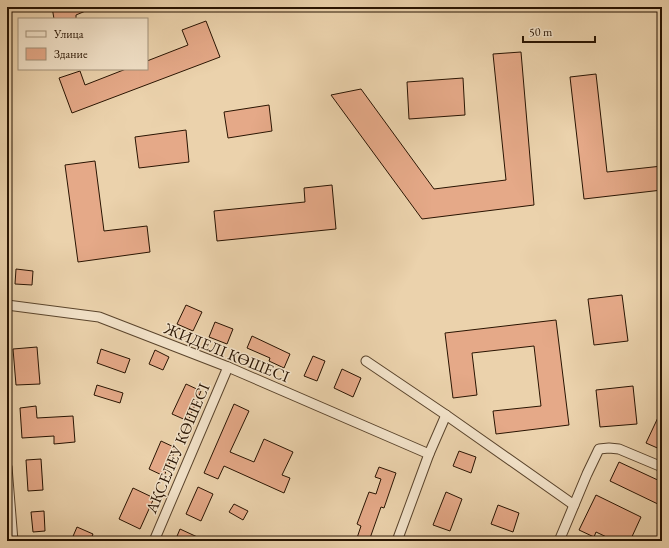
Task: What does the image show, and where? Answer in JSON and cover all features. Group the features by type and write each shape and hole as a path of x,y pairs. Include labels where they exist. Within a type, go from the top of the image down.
{"street":[{"name":"ЖИДЕЛІ КӨШЕСІ","path":"7,305 99,317 228,367 429,454"},
{"path":"366,361 574,505"},
{"name":"АҚСЕЛЕУ КӨШЕСІ","path":"154,541 228,367"},
{"path":"397,541 429,454 446,415"},
{"path":"559,541 599,449 619,449 662,467"},
{"path":"7,467 13,541"}],"building":[{"path":"52,7 95,7 76,15 76,18 54,18"},
{"path":"206,21 220,57 72,113 59,78 80,71 85,85 123,70 148,70 148,61 188,45 182,30"},
{"path":"521,52 534,205 422,219 331,95 361,89 434,189 506,180 493,54"},
{"path":"596,74 607,172 662,166 662,190 584,199 570,77"},
{"path":"463,78 465,115 409,119 407,82"},
{"path":"269,105 272,131 228,138 224,112"},
{"path":"186,130 189,162 139,168 135,137"},
{"path":"95,161 104,231 147,226 150,252 78,262 65,165"},
{"path":"332,185 336,229 217,241 214,211 305,202 304,188"},
{"path":"16,269 33,271 32,285 15,284"},
{"path":"622,295 628,341 594,345 588,299"},
{"path":"186,305 202,312 193,331 177,324"},
{"path":"556,320 569,425 496,434 493,411 541,406 534,346 472,353 477,395 453,398 445,333"},
{"path":"215,322 233,329 227,344 209,337"},
{"path":"252,336 290,354 284,368 269,361 270,358 247,348"},
{"path":"37,347 40,384 16,385 13,349"},
{"path":"101,349 130,359 125,373 97,363"},
{"path":"155,350 169,357 163,370 149,364"},
{"path":"313,356 325,361 317,381 304,376"},
{"path":"342,369 361,378 353,397 334,388"},
{"path":"186,384 201,391 188,421 172,414"},
{"path":"97,385 123,393 120,403 94,395"},
{"path":"633,386 637,424 600,427 596,390"},
{"path":"234,404 249,411 230,452 254,462 264,439 293,452 282,475 290,478 284,493 224,466 218,479 204,473"},
{"path":"36,406 37,418 73,416 75,442 54,444 54,436 22,438 20,408"},
{"path":"662,409 662,450 646,443"},
{"path":"161,441 176,448 164,476 149,469"},
{"path":"459,451 476,457 471,473 453,466"},
{"path":"41,459 43,490 28,491 26,460"},
{"path":"619,462 662,482 662,506 610,481"},
{"path":"379,467 396,473 384,508 381,507 369,541 356,541 361,526 357,524 369,492 376,494 381,479 375,477"},
{"path":"198,487 213,494 201,521 186,514"},
{"path":"133,488 154,498 140,529 119,519"},
{"path":"446,492 462,499 450,531 433,525"},
{"path":"596,495 641,517 630,541 615,541 596,532 594,537 579,530"},
{"path":"234,504 248,511 243,520 229,512"},
{"path":"498,505 519,513 513,532 491,524"},
{"path":"44,511 45,531 33,532 31,512"},
{"path":"77,527 93,534 90,541 71,541"},
{"path":"180,529 206,541 175,541"}]}
